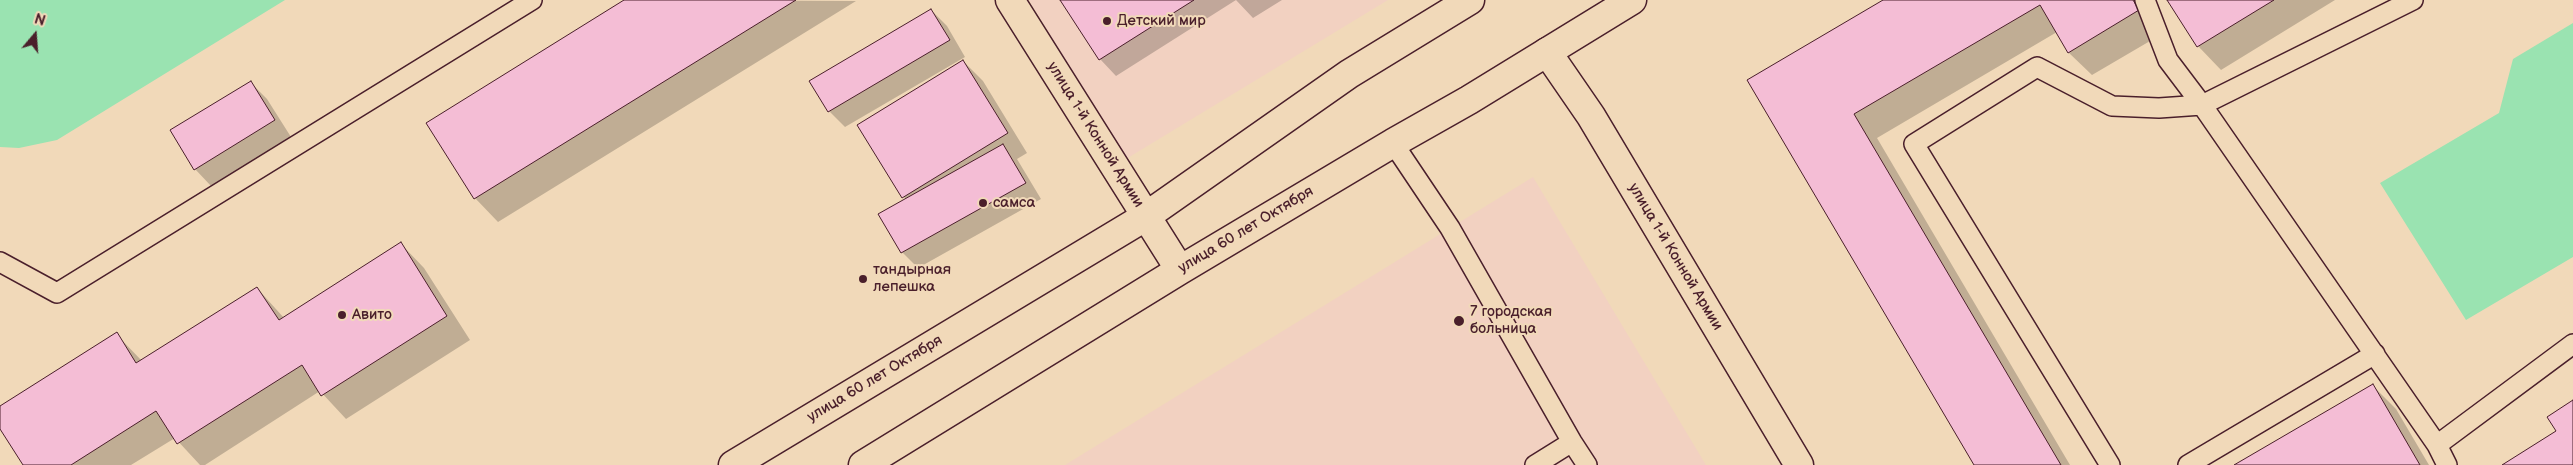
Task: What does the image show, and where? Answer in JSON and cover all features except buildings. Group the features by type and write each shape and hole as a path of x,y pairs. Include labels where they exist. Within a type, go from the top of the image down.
{"main road":[{"name":"улица 1-й Конной Армии","path":"1010,0 1106,149 1145,216 1180,270"},
{"name":"улица 60 лет Октября","path":"733,465 1145,216 1349,74 1470,0"},
{"name":"улица 60 лет Октября","path":"864,465 1180,270 1632,0"},
{"name":"улица 1-й Конной Армии","path":"1547,52 1591,116 1800,465"}],"lane":[{"path":"0,262 57,293 532,0"},
{"path":"2145,0 2168,60 2202,105 2375,354 2437,445 2447,465"},
{"path":"2110,465 1914,144 2037,67 2112,106 2159,108 2202,105 2413,0"},
{"path":"1393,143 1450,228 1587,465"},
{"path":"2437,445 2573,344"},
{"path":"2188,465 2375,354"},
{"path":"1535,465 1572,442"}],"shaded area":[{"path":"1029,0 1388,0 1126,159"},
{"name":"7 городская больница","path":"1533,177 1706,465 1065,465"}],"green space":[{"path":"0,0 285,0 57,140 19,148 0,147"},
{"path":"2573,23 2573,257 2466,320 2380,183 2499,113 2513,59"}],"place":[{"name":"Детский мир","path":"1107,21"},
{"name":"самса","path":"983,203"},
{"name":"тандырная лепешка","path":"863,279"},
{"name":"Авито","path":"342,315"},
{"name":"7 городская больница","path":"1459,321"}]}
